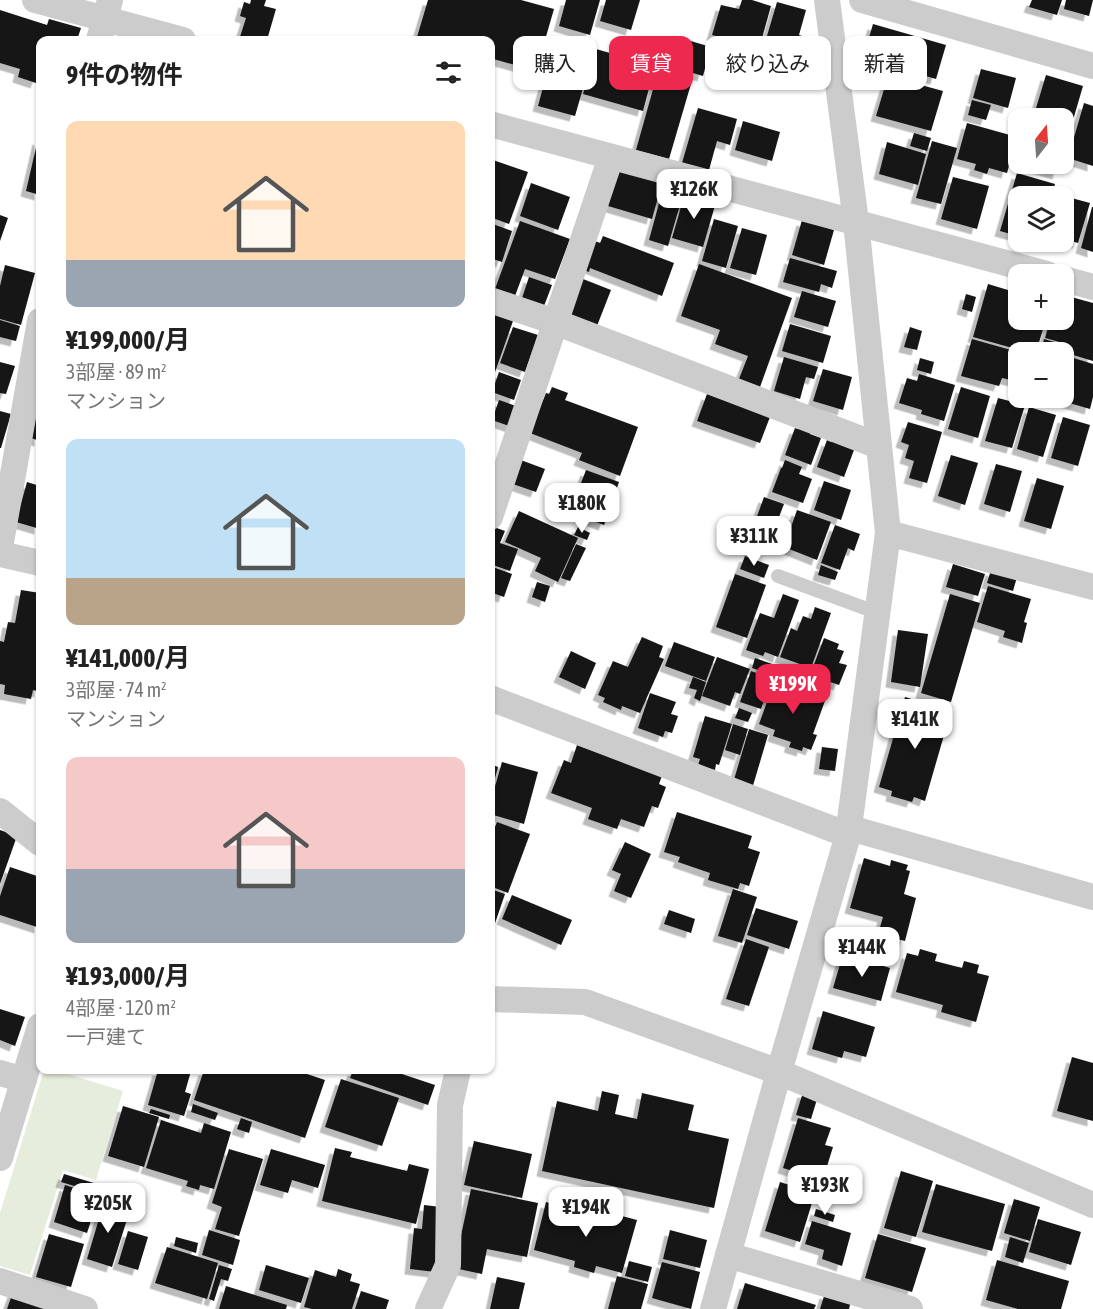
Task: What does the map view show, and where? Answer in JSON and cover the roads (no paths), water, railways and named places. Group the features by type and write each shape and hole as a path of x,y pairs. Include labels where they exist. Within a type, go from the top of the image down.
{"street":[{"path":"35,0 167,36"},
{"path":"713,1309 849,831 888,533 856,222 827,0"},
{"path":"862,0 1093,66"},
{"path":"495,125 1010,264"},
{"path":"495,502 611,157"},
{"path":"1074,282 1093,287"},
{"path":"495,302 555,322 879,446"},
{"path":"0,548 36,344"},
{"path":"888,533 1093,587"},
{"path":"0,554 36,562"},
{"path":"495,700 849,831 1093,897"},
{"path":"0,811 36,840"},
{"path":"495,999 585,1002 779,1072 1093,1205"},
{"path":"0,1158 12,1076 36,1033"},
{"path":"428,1309 448,1265 450,1105 457,1074"},
{"path":"728,1255 910,1309"},
{"path":"0,1281 85,1309"}],"lane":[{"path":"778,576 878,613"}]}
